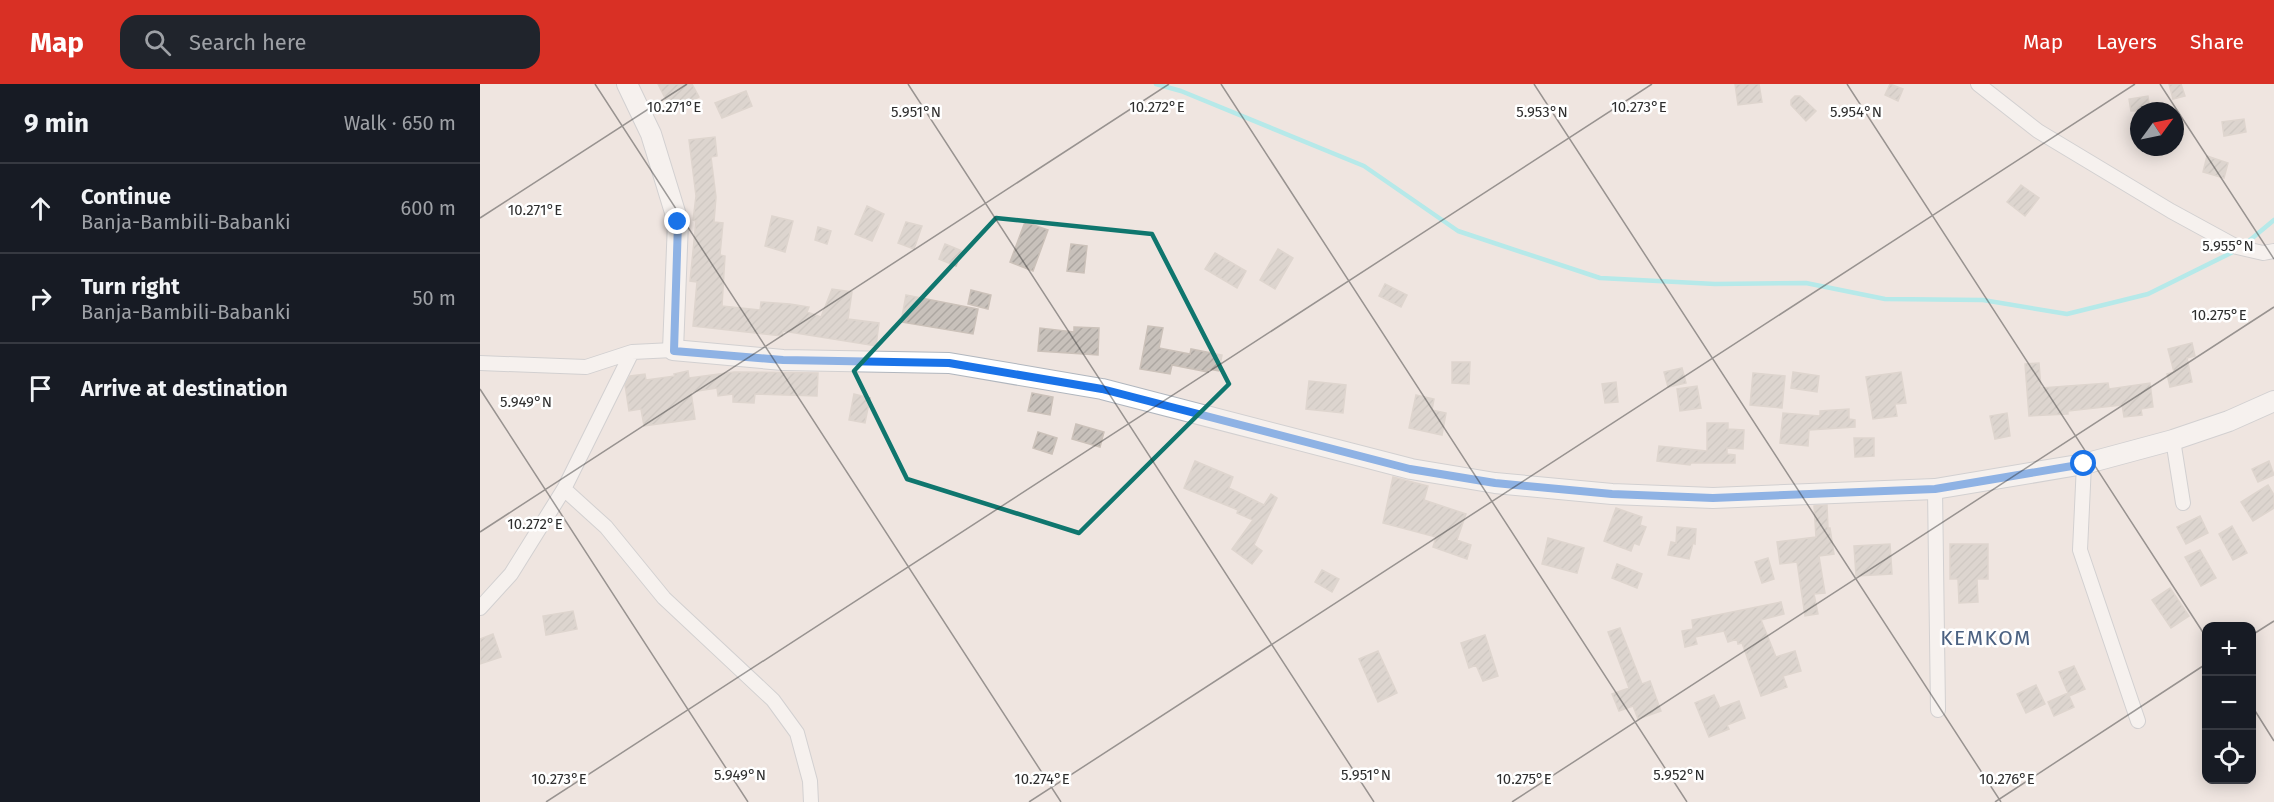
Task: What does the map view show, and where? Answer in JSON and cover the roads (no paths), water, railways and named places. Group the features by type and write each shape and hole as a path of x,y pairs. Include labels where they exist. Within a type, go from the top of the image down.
{"street":[{"path":"627,84 651,134 678,222 674,351"},
{"path":"1978,84 2038,131 2171,211 2237,247 2263,253 2274,251"},
{"path":"480,363 585,367 632,352 674,351 783,360 949,363 1102,389 1410,469 1495,483 1612,494 1713,498 1935,489 2084,464 2173,440 2229,421 2274,401"},
{"path":"480,608 512,574 564,489 632,352"},
{"path":"2173,440 2183,503"},
{"path":"2084,464 2080,550 2138,721"},
{"path":"564,489 606,527 664,598 773,700 797,733 810,781 811,802"},
{"path":"1935,489 1938,710"}],"waterway":[{"path":"1156,84 1181,91 1364,166 1458,231 1600,278 1715,284 1806,283 1885,299 1983,300 2067,314 2148,294 2237,250"},
{"path":"2244,245 2274,220"}],"district":[{"name":"KEMKOM","path":"1986,638"}]}
